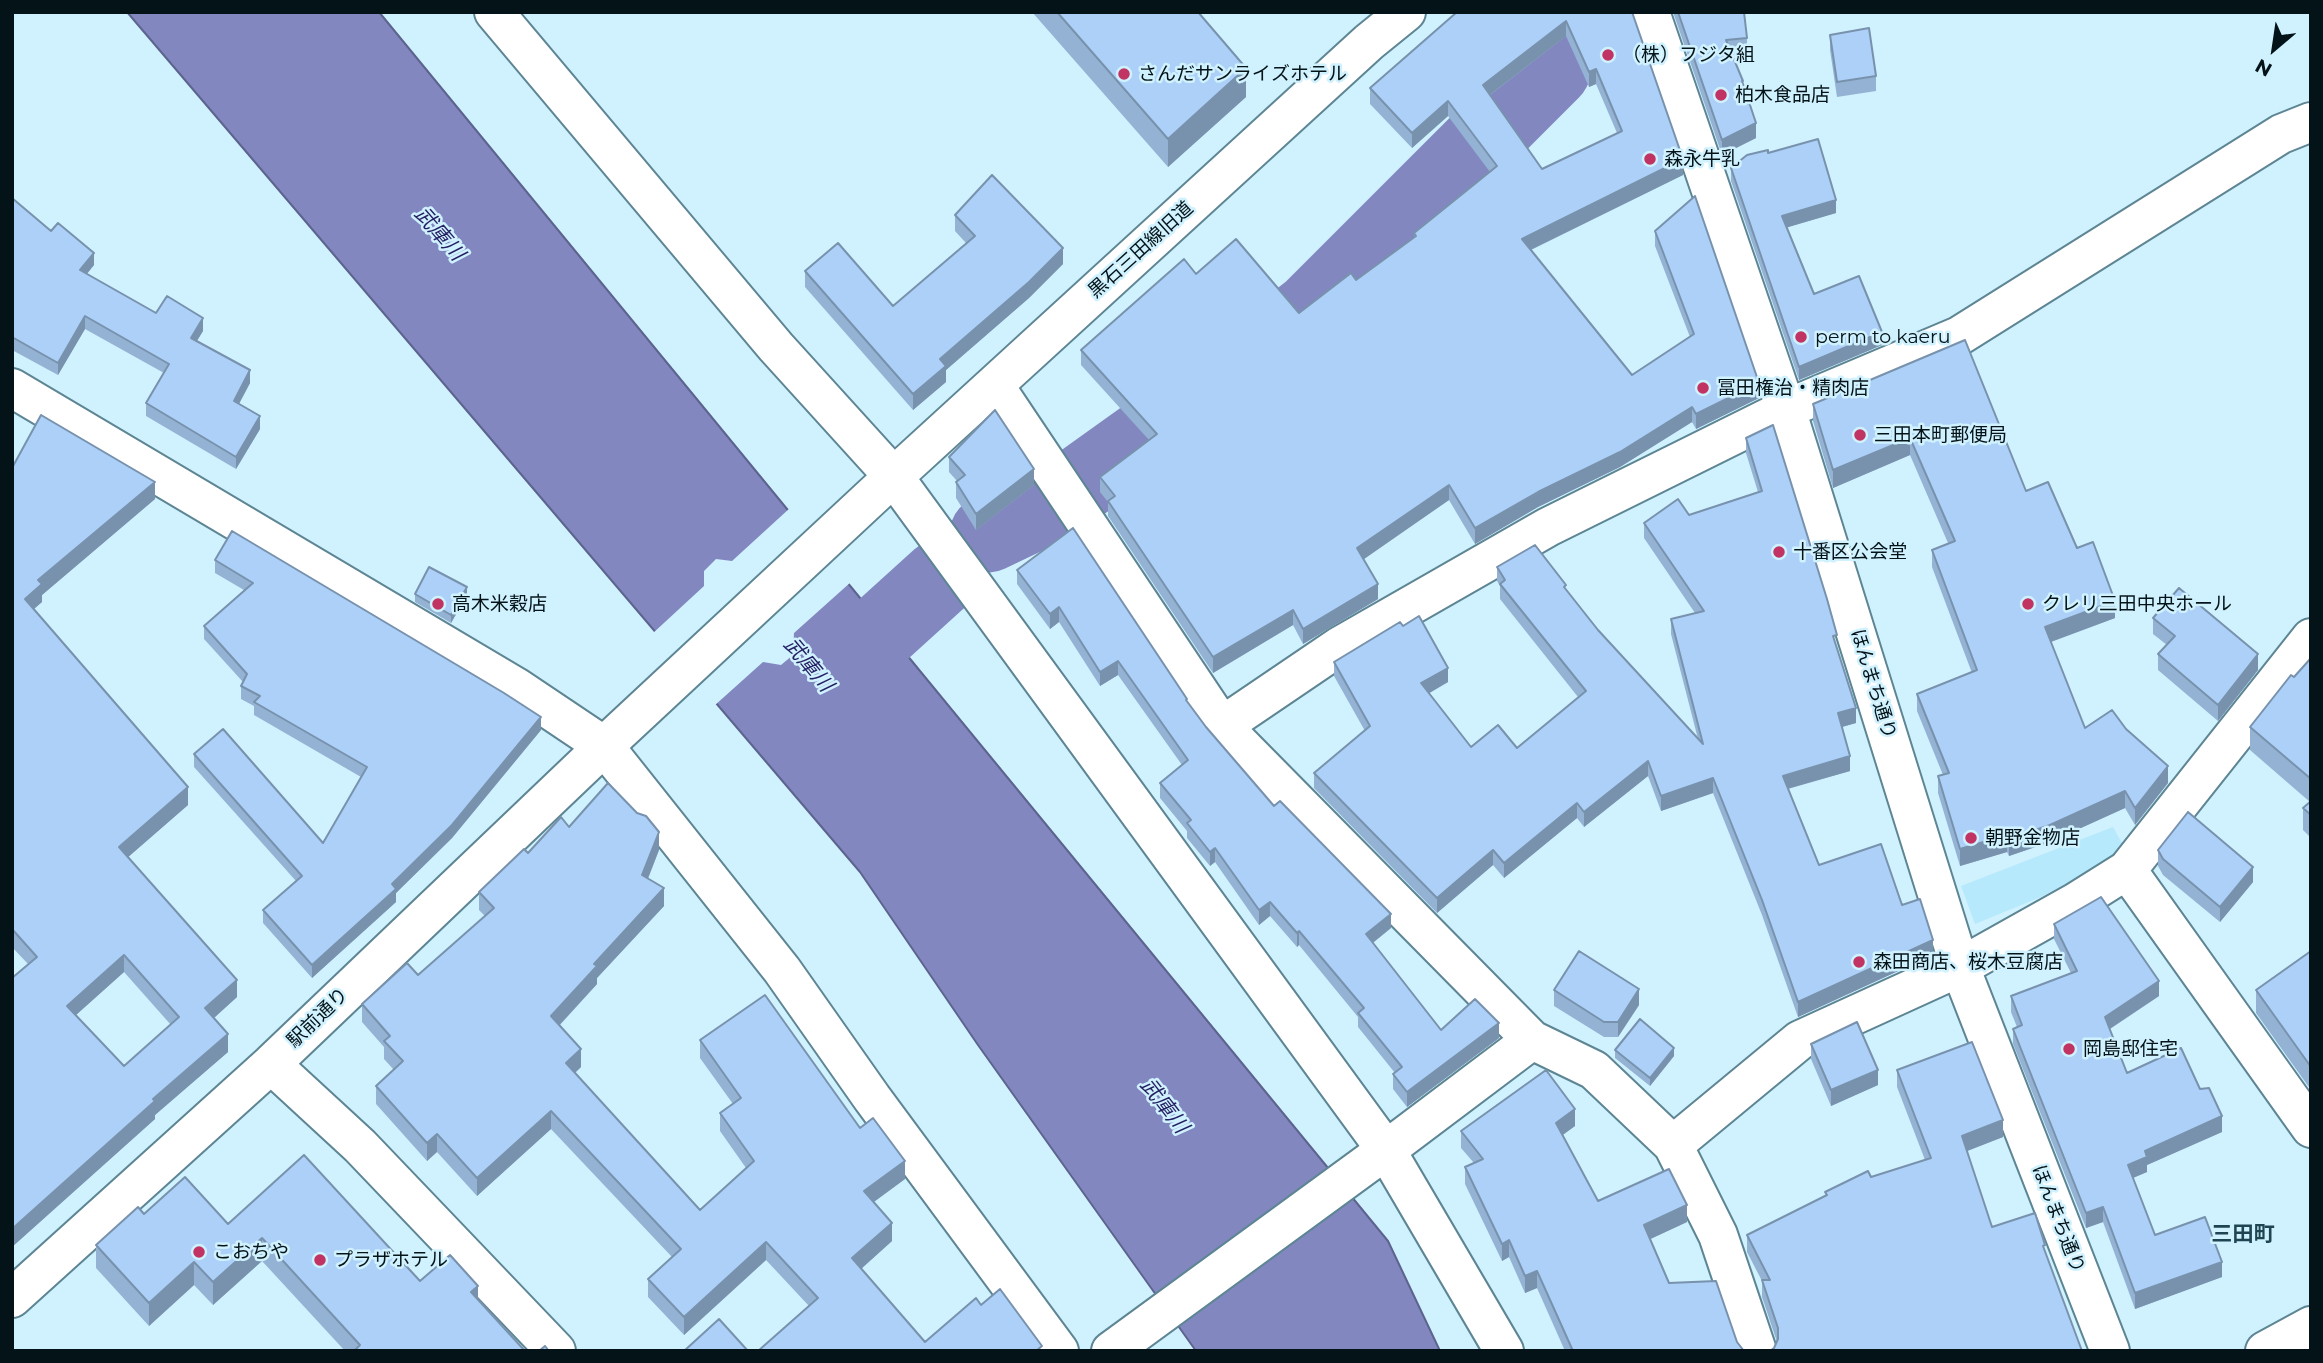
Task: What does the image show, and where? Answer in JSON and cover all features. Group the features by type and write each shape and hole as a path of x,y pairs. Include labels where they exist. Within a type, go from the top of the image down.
{"street":[{"path":"494,12 776,347 886,484 1379,1155 1504,1351"},
{"name":"黒石三田線旧道","path":"886,484 1369,42 1406,12"},
{"name":"ほんまち通り","path":"1650,12 1786,409 1959,967 2110,1351"},
{"path":"1222,726 1340,646 1548,527 1786,409 1959,335 2281,134 2311,122"},
{"path":"994,385 1222,726 1532,1040 1594,1070 1673,1145 1718,1235 1757,1351"},
{"path":"12,388 516,687 611,739 1059,1351"},
{"name":"駅前通り","path":"12,1298 271,1064 611,739 886,484"},
{"path":"1673,1145 1800,1040 1959,967 2076,902 2127,870 2311,638"},
{"path":"2127,870 2311,1128"},
{"path":"1111,1351 1532,1040"},
{"path":"271,1064 360,1146 556,1351"},
{"path":"2264,1351 2311,1326"}],"shaded area":[{"path":"2113,827 2127,852 2043,896 1975,924 1961,886"}],"water":[{"name":"武庫川","path":"127,12 379,12 1388,1241 1440,1351 1196,1351 978,1045 860,872"}],"pier":[{"path":"790,508 851,582 794,633 793,655 781,665 763,662 714,706 652,634 704,586 704,571 716,559 732,561"}],"building":[{"path":"1057,12 1198,12 1246,68 1168,139"},
{"path":"1457,12 1632,12 1683,159 1522,239 1632,375 1694,334 1655,231 1695,196 1759,383 1696,414 1692,407 1620,452 1538,492 1475,528 1449,485 1357,548 1378,584 1303,629 1293,610 1213,657 1108,501 1115,496 1100,477 1157,434 1081,350 1184,259 1196,274 1236,239 1299,313 1351,273 1356,280 1416,236 1414,233 1497,166 1448,101 1412,133 1370,88","holes":["1566,21 1589,72 1596,69 1622,131 1542,169 1483,85"]},
{"path":"1678,12 1744,12 1747,38 1726,40 1756,123 1722,140"},
{"path":"1869,28 1876,76 1837,82 1830,35"},
{"path":"1818,139 1836,200 1782,216 1814,294 1859,276 1882,332 1799,367 1731,168 1747,155 1768,150 1768,153"},
{"path":"992,175 1063,248 1029,282 940,359 946,366 913,394 805,271 838,243 893,306 975,236 955,215"},
{"path":"12,198 51,231 58,223 94,253 80,270 156,313 167,296 203,318 191,338 250,370 234,401 260,416 236,457 146,403 169,364 85,316 58,363 12,337"},
{"path":"1965,340 2026,491 2048,482 2077,548 2093,542 2115,601 2045,627 2085,728 2112,710 2126,729 2168,766 2135,808 2125,791 2050,825 2009,839 2007,835 1960,849 1938,776 1949,773 1917,694 1977,670 1932,550 1955,541 1910,438 1833,470 1813,404"},
{"path":"995,410 1034,469 976,514 956,482 965,475 949,457"},
{"path":"41,415 155,482 38,580 42,584 25,599 188,787 119,847 237,980 205,1008 228,1034 12,1229 12,978 37,957 12,929 12,468","holes":["124,955 179,1017 124,1066 67,1006"]},
{"path":"1773,425 1827,599 1837,635 1833,636 1856,708 1838,713 1850,756 1783,776 1819,865 1881,844 1902,905 1920,899 1933,940 1798,1002 1762,900 1713,778 1661,796 1648,761 1584,812 1577,803 1504,863 1493,850 1437,898 1314,773 1370,726 1334,662 1400,622 1403,626 1419,616 1448,668 1421,683 1471,747 1498,725 1517,748 1586,691 1500,584 1505,580 1497,567 1535,545 1598,630 1703,744 1671,619 1704,611 1644,523 1678,499 1689,515 1762,491 1746,438"},
{"path":"1073,528 1206,727 1274,806 1280,801 1391,914 1366,934 1441,1030 1475,999 1499,1023 1407,1092 1393,1074 1402,1067 1358,1013 1364,1008 1299,931 1297,933 1270,902 1259,910 1215,848 1210,852 1187,823 1191,820 1160,783 1188,760 1118,661 1100,672 1059,607 1050,614 1017,570"},
{"path":"232,531 541,717 452,825 392,884 396,889 312,965 263,910 302,876 194,754 223,729 323,843 367,767 254,702 260,696 241,686 247,674 204,626 253,583 215,560"},
{"path":"429,567 467,587 451,615 415,594"},
{"path":"2179,588 2258,654 2218,705 2158,654 2175,636 2153,618"},
{"path":"2311,658 2311,779 2250,727 2291,675 2294,677"},
{"path":"608,783 637,813 646,816 659,832 642,875 664,888 594,964 597,966 551,1016 581,1049 566,1063 700,1210 754,1161 720,1113 741,1098 700,1040 765,995 860,1128 873,1118 905,1161 864,1191 892,1223 852,1258 925,1342 976,1298 981,1305 1000,1289 1042,1346 1036,1351 758,1351 818,1298 766,1242 684,1317 648,1279 681,1249 551,1111 477,1178 437,1134 427,1143 376,1086 403,1061 384,1041 390,1036 362,1004 407,963 418,975 494,908 479,892 524,849 528,853 561,817 569,827"},
{"path":"2311,801 2311,815 2303,808"},
{"path":"2188,812 2253,867 2220,907 2163,859 2158,850"},
{"path":"2101,897 2159,981 2105,1017 2127,1073 2181,1048 2200,1089 2209,1088 2222,1116 2145,1151 2147,1157 2128,1165 2155,1235 2205,1217 2222,1262 2135,1293 2103,1207 2086,1213 2013,1029 2022,1025 2011,996 2077,971 2054,924"},
{"path":"1579,951 1639,989 1618,1022 1604,1022 1554,990"},
{"path":"2311,951 2311,1067 2256,990"},
{"path":"1640,1019 1674,1048 1650,1078 1615,1050"},
{"path":"1857,1022 1878,1070 1831,1090 1811,1044"},
{"path":"1972,1042 2003,1120 1962,1136 1992,1227 2035,1213 2045,1245 2043,1246 2082,1351 1770,1351 1778,1339 1778,1328 1762,1280 1770,1280 1747,1235 1868,1171 1871,1177 1931,1158 1897,1070"},
{"path":"1546,1070 1575,1109 1556,1123 1598,1201 1669,1169 1687,1205 1644,1225 1669,1283 1716,1281 1737,1342 1744,1351 1573,1351 1537,1271 1525,1276 1509,1240 1502,1244 1465,1167 1483,1159 1461,1131"},
{"path":"304,1155 420,1281 450,1255 478,1286 471,1292 525,1351 354,1351 360,1345 262,1238 213,1282 194,1262 149,1303 96,1245 138,1207 144,1214 185,1177 228,1224"},
{"path":"719,1319 748,1351 684,1351"}],"waterway":[{"path":"988,534 1055,502 1185,409 1311,311 1552,70 1566,43"},
{"name":"武庫川","path":"823,684 940,578"}],"place":[{"name":"（株）フジタ組","path":"1608,55"},
{"name":"さんだサンライズホテル","path":"1124,74"},
{"name":"柏木食品店","path":"1721,95"},
{"name":"森永牛乳","path":"1650,159"},
{"name":"perm to kaeru","path":"1801,337"},
{"name":"冨田権治・精肉店","path":"1703,388"},
{"name":"三田本町郵便局","path":"1860,435"},
{"name":"十番区公会堂","path":"1779,552"},
{"name":"高木米穀店","path":"438,604"},
{"name":"クレリ三田中央ホール","path":"2028,604"},
{"name":"朝野金物店","path":"1971,838"},
{"name":"森田商店、桜木豆腐店","path":"1859,962"},
{"name":"岡島邸住宅","path":"2069,1049"},
{"name":"こおちや","path":"199,1252"},
{"name":"プラザホテル","path":"320,1260"}],"district":[{"name":"三田町","path":"2243,1235"}]}
